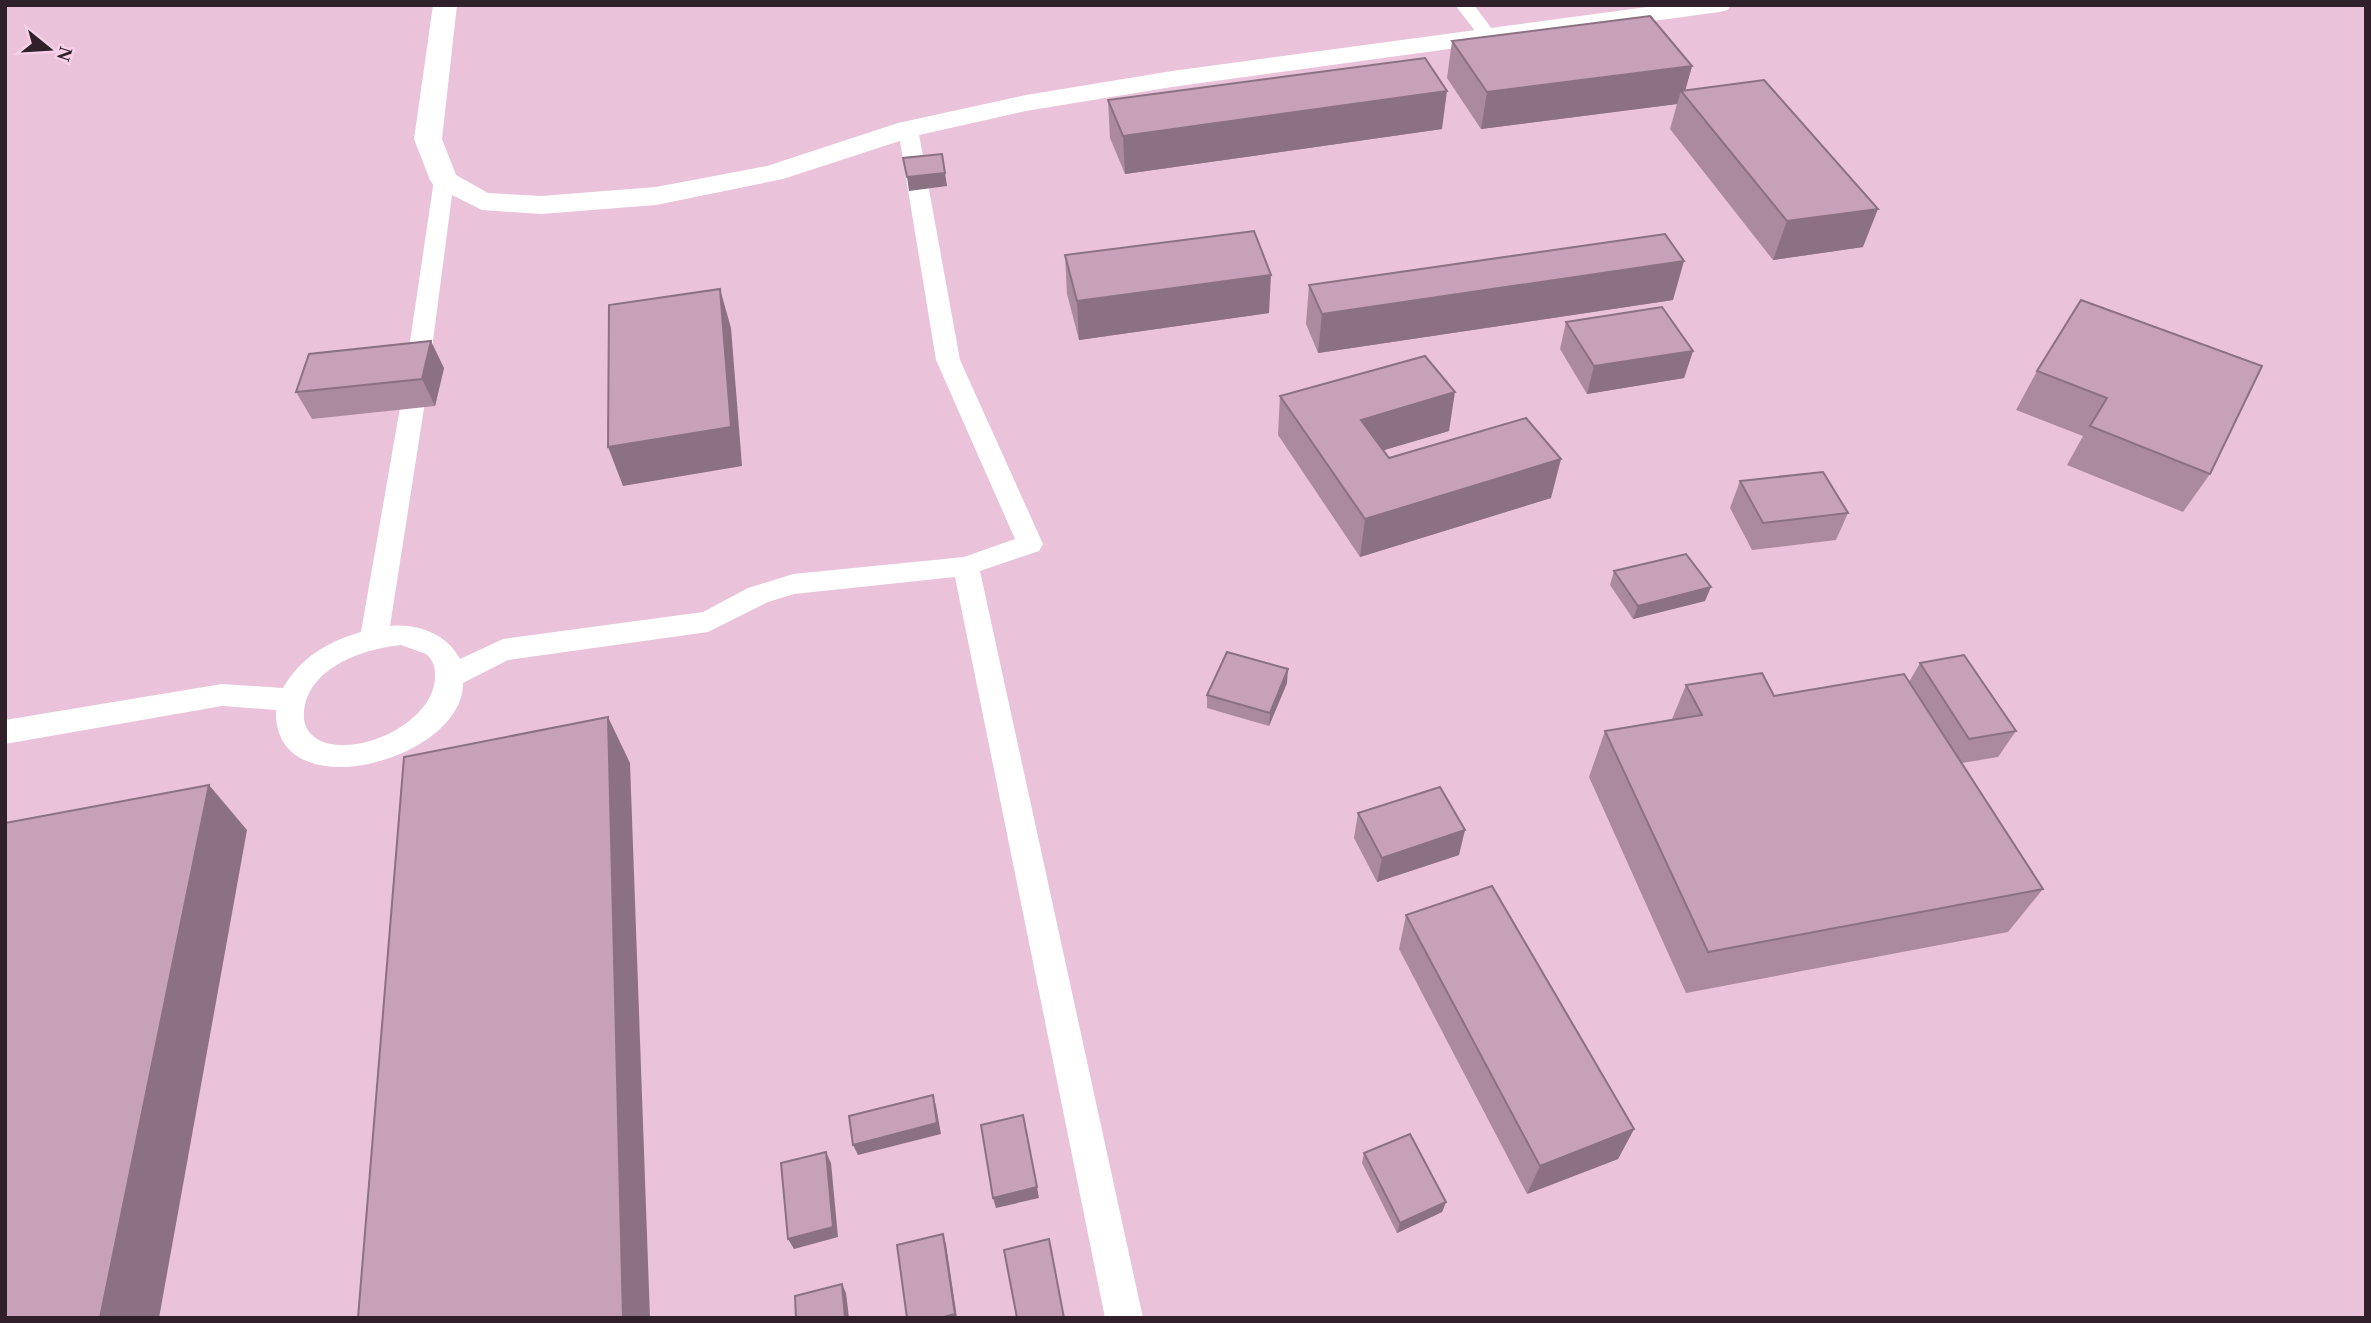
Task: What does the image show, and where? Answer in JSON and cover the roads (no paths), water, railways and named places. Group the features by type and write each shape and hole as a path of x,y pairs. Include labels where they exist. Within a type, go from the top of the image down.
{"street":[{"path":"445,5 428,139 444,180 482,201 541,205 656,196 773,173 908,129 1026,103 1172,79 1719,5"}],"lane":[{"path":"1464,5 1489,37"},
{"path":"451,677 503,650 708,622 758,595 793,584 966,566 1030,544 948,360 908,129"},
{"path":"374,637 414,402 444,180"},
{"path":"966,566 1124,1318"},
{"path":"401,635 433,645 447,658 451,677 446,697 431,718 390,746 345,757 319,753 296,739 288,722 290,700 302,679 322,660 348,646 374,637 401,635"},
{"path":"6,734 222,695 290,700"}]}
